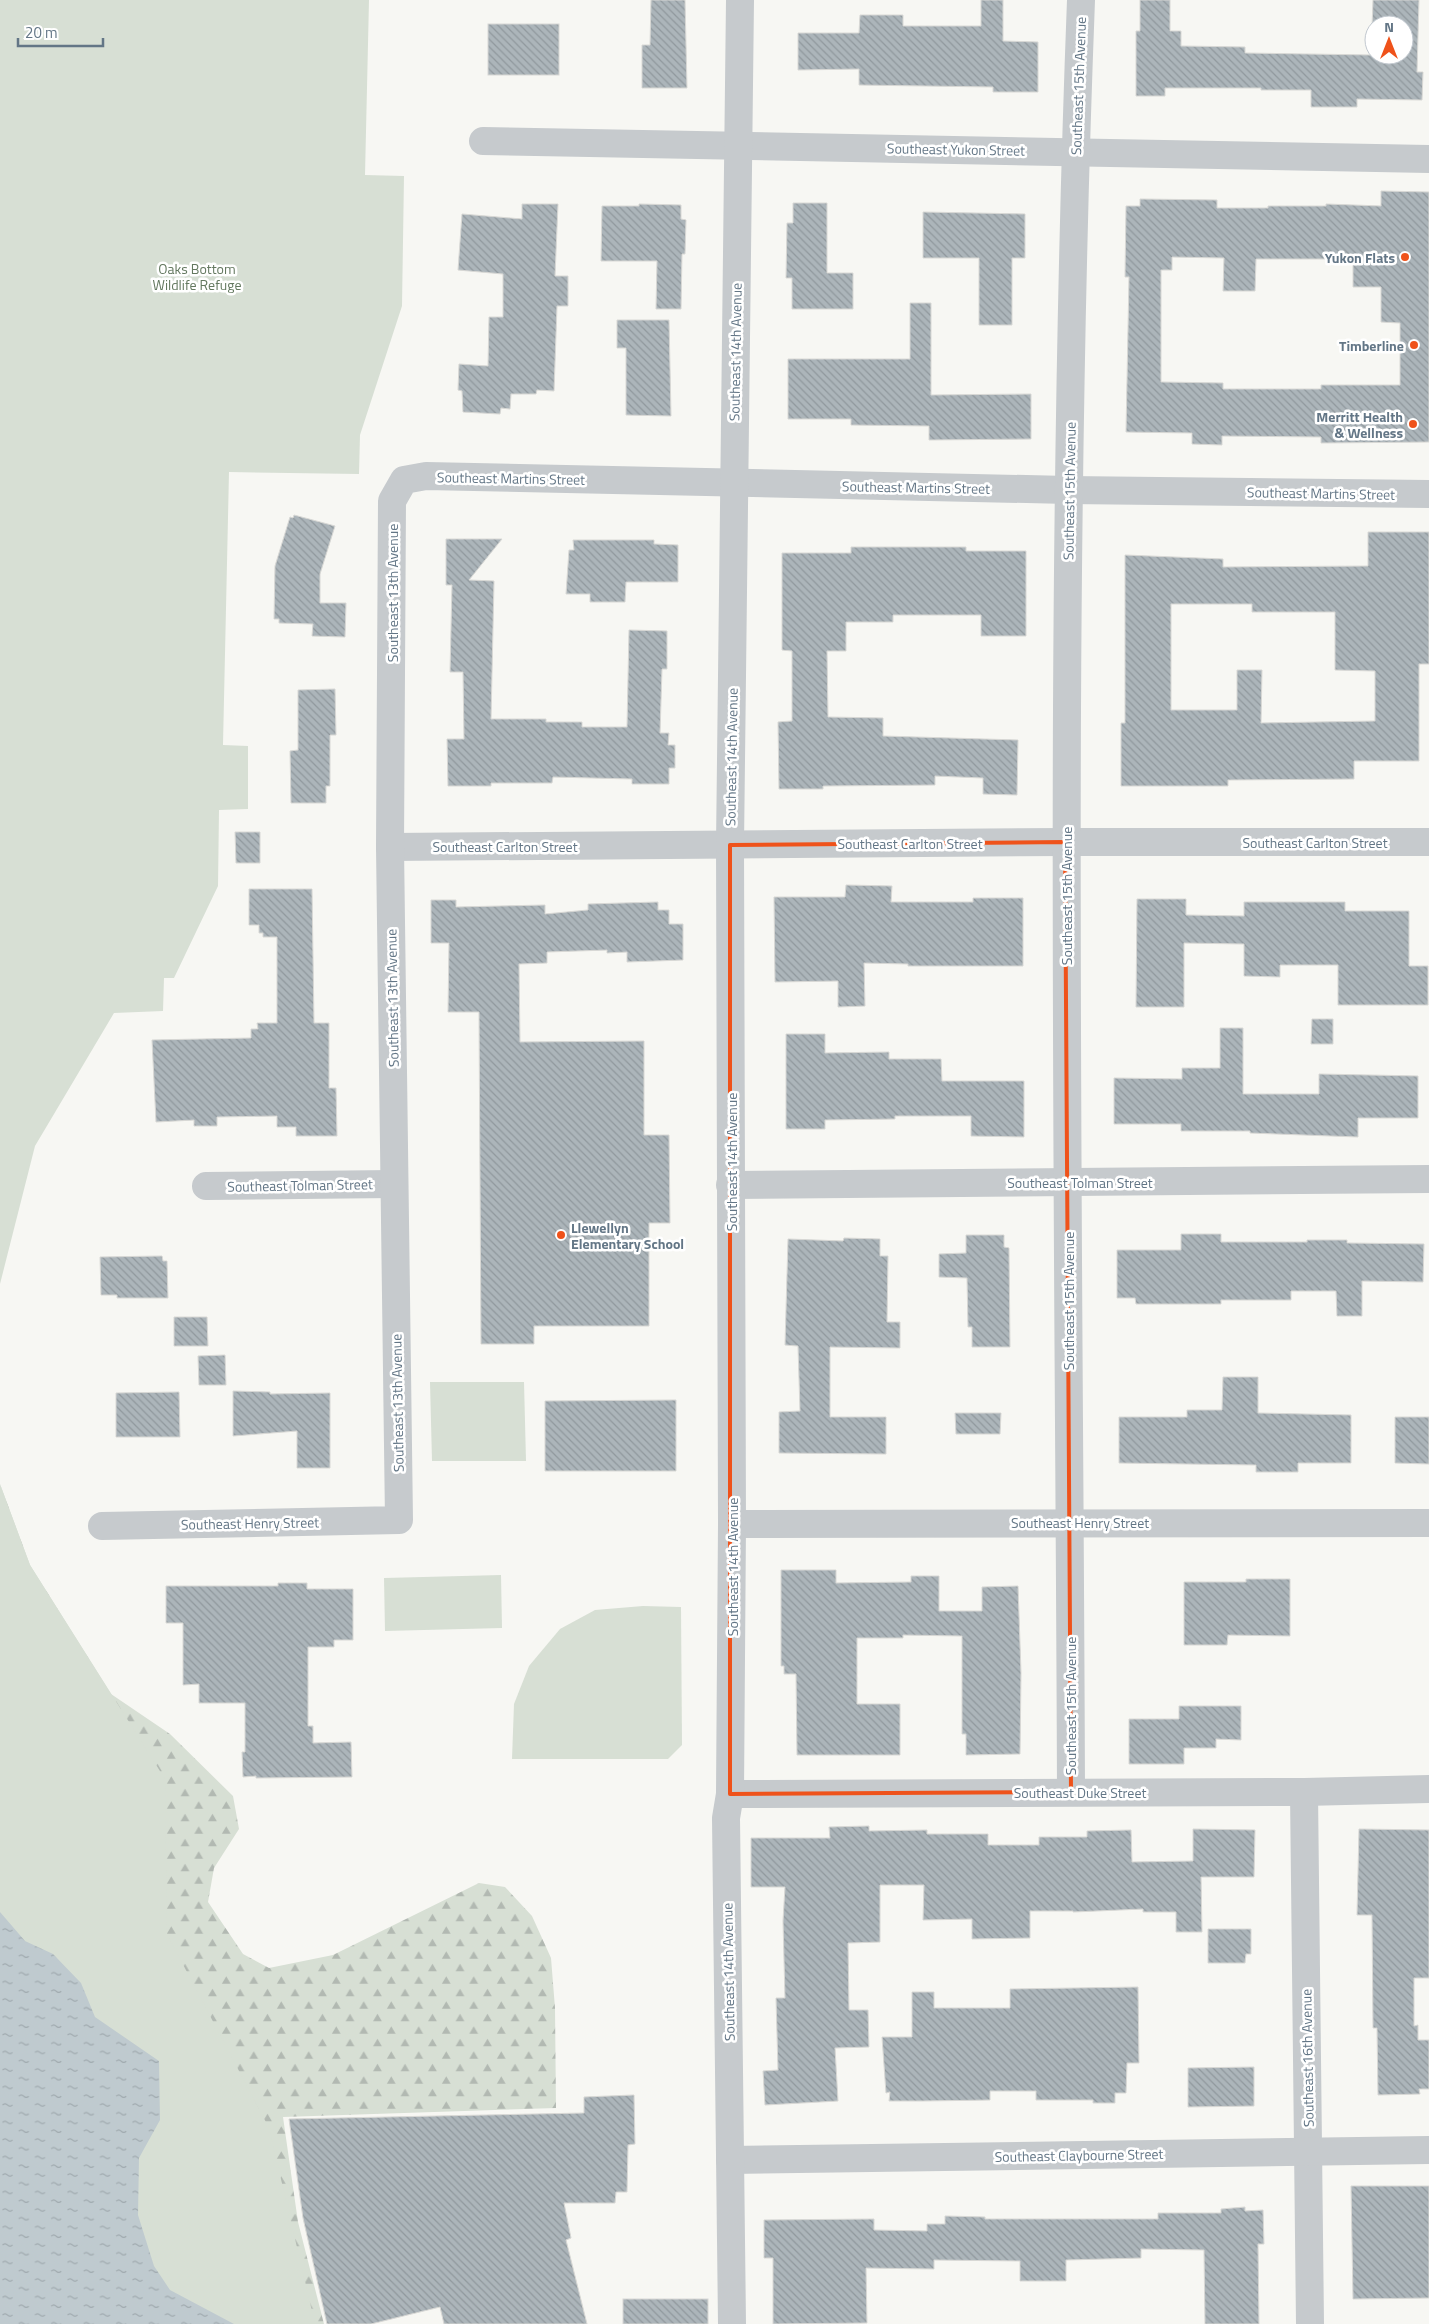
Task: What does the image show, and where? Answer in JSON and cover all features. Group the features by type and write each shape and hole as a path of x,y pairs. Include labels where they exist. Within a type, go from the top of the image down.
{"street":[{"name":"Southeast 14th Avenue","path":"732,2324 726,1818 730,1794 732,1524 730,845 740,0"},
{"name":"Southeast 15th Avenue","path":"1071,1792 1065,842 1068,490 1075,151 1081,0"},
{"name":"Southeast Yukon Street","path":"483,141 1429,159"},
{"name":"Southeast Martins Street","path":"404,480 426,476 1068,490 1429,494"},
{"name":"Southeast 13th Avenue","path":"399,1520 393,1184 390,847 392,501 404,480"},
{"name":"Southeast Carlton Street","path":"390,847 1065,842 1429,842"},
{"name":"Southeast Tolman Street","path":"730,1185 1429,1179"},
{"name":"Southeast Tolman Street","path":"206,1186 393,1184"},
{"name":"Southeast Henry Street","path":"102,1526 399,1520"},
{"name":"Southeast Henry Street","path":"732,1524 1070,1522 1429,1523"},
{"name":"Southeast Duke Street","path":"730,1794 1304,1792 1429,1789"},
{"name":"Southeast 16th Avenue","path":"1304,1792 1310,2324"},
{"name":"Southeast Claybourne Street","path":"730,2160 1429,2150"}],"highlighted area":[{"path":"1065,842 1071,1792 730,1794 730,845"}],"green space":[{"name":"Oaks Bottom Wildlife Refuge","path":"0,0 369,0 365,175 404,176 402,306 360,435 359,474 229,472 223,745 248,746 248,809 219,810 218,886 174,978 164,978 163,1011 114,1013 35,1146 0,1284"},
{"path":"430,1382 524,1382 526,1461 432,1461"},
{"path":"0,1484 30,1565 111,1694 170,1734 233,1796 239,1829 214,1868 208,1902 243,1954 269,1968 333,1955 479,1883 505,1887 532,1916 551,1958 555,2008 556,2108 283,2117 298,2222 324,2324 234,2324"},
{"path":"0,1484 30,1565 165,1779 167,1934 269,2128 315,2324 0,2324"},
{"path":"501,1575 502,1628 385,1631 384,1578"},
{"path":"643,1606 681,1607 682,1745 668,1759 512,1759 514,1704 529,1666 560,1629 595,1610"}],"water":[{"path":"0,1912 25,1941 53,1954 81,1983 95,2017 159,2061 160,2120 139,2158 138,2215 154,2266 170,2290 234,2324 0,2324"}],"building":[{"path":"651,0 685,0 687,88 642,88 642,45 650,45"},
{"path":"981,0 1003,0 1003,41 1038,42 1038,92 993,92 993,87 859,85 859,69 798,70 798,33 859,33 860,15 903,15 903,26 981,26"},
{"path":"1140,0 1170,0 1170,31 1181,31 1181,46 1245,47 1245,53 1364,55 1364,65 1414,65 1414,15 1372,15 1373,0 1419,0 1417,72 1423,72 1422,100 1357,99 1357,107 1311,107 1311,90 1261,90 1261,88 1165,88 1165,96 1136,96 1136,31 1140,31"},
{"path":"488,24 559,24 559,75 488,75"},
{"path":"1381,191 1429,192 1429,442 1321,443 1321,437 1222,436 1222,445 1192,444 1192,433 1126,432 1129,277 1125,277 1126,206 1140,206 1140,199 1217,200 1217,208 1326,206 1326,204 1381,206","holes":["1172,257 1224,258 1223,291 1255,291 1256,259 1353,259 1353,287 1381,287 1381,322 1400,323 1400,385 1321,385 1321,389 1223,389 1223,383 1161,382 1161,270 1172,270"]},
{"path":"793,203 827,203 827,273 853,273 853,309 792,309 792,278 786,278 787,223 793,223"},
{"path":"522,204 558,204 555,276 568,276 568,306 557,306 554,391 537,390 536,394 511,394 510,409 501,408 500,414 463,412 462,391 458,390 459,364 488,366 489,317 503,317 503,274 458,270 462,214 522,219"},
{"path":"639,204 681,205 681,219 686,220 685,254 682,254 681,309 656,309 657,261 601,261 602,206 639,206"},
{"path":"923,212 1025,214 1025,258 1012,258 1012,325 979,325 979,258 923,258"},
{"path":"910,303 931,303 931,395 1031,394 1031,439 929,440 929,426 851,425 851,419 788,419 788,359 910,359"},
{"path":"617,320 669,320 671,416 626,415 626,348 617,348"},
{"path":"294,515 335,526 320,574 320,603 346,603 345,637 312,636 313,624 279,623 279,619 274,619 275,566 290,517 293,518"},
{"path":"1368,532 1429,532 1429,664 1419,664 1419,761 1354,761 1354,779 1228,780 1228,786 1121,786 1121,723 1125,723 1125,555 1223,559 1223,567 1368,566","holes":["1171,604 1252,604 1252,612 1335,612 1335,670 1375,671 1375,721 1261,723 1262,670 1237,670 1237,710 1171,710"]},
{"path":"446,539 502,539 469,580 494,581 491,719 546,719 546,722 582,722 582,727 627,727 629,630 667,631 667,669 662,669 660,733 669,733 668,745 675,745 675,768 669,768 669,784 632,784 632,779 553,777 552,783 491,783 491,786 448,786 447,739 464,739 463,672 450,672 452,585 446,585"},
{"path":"573,540 654,540 654,544 678,545 678,582 626,582 625,602 590,602 590,594 566,594 569,550 574,550"},
{"path":"851,547 966,547 966,551 1026,551 1026,636 981,636 981,615 893,615 893,622 846,622 846,651 827,651 828,717 883,718 883,736 1018,740 1017,795 983,794 983,778 935,776 935,785 823,786 823,789 779,789 778,722 792,721 792,651 782,650 782,553 851,553"},
{"path":"335,689 336,735 330,735 330,786 326,786 326,803 291,803 290,751 298,750 298,690"},
{"path":"235,832 260,832 260,863 236,863"},
{"path":"846,885 892,886 891,902 973,902 973,898 1023,898 1023,966 908,966 908,964 864,963 865,1006 838,1007 838,981 775,982 774,897 845,897"},
{"path":"249,889 312,889 314,1023 329,1023 329,1088 336,1088 337,1136 296,1136 296,1127 277,1127 277,1116 217,1117 217,1126 194,1126 194,1120 156,1122 152,1040 251,1038 251,1029 258,1029 257,1023 277,1023 277,937 263,937 263,933 259,933 259,925 249,925"},
{"path":"1137,899 1186,899 1186,915 1244,916 1244,902 1345,902 1345,911 1409,911 1409,966 1428,966 1428,1005 1338,1005 1338,965 1280,965 1280,977 1244,976 1244,944 1184,943 1184,1007 1136,1007"},
{"path":"431,900 456,900 456,907 545,905 545,914 588,910 588,904 658,902 658,910 669,910 669,924 683,924 683,960 627,962 627,952 607,953 607,950 547,952 547,963 519,964 520,1042 644,1041 644,1135 669,1135 670,1223 649,1223 649,1326 534,1326 534,1344 481,1344 479,1012 448,1012 449,943 431,943"},
{"path":"1312,1019 1333,1019 1333,1044 1311,1044"},
{"path":"1220,1028 1243,1028 1243,1094 1319,1094 1319,1074 1418,1076 1418,1118 1358,1118 1358,1137 1250,1133 1250,1131 1181,1131 1181,1124 1114,1124 1114,1078 1182,1079 1182,1068 1220,1068"},
{"path":"786,1034 825,1034 825,1053 889,1052 889,1059 941,1059 942,1081 1024,1081 1024,1137 971,1136 971,1116 895,1116 895,1119 825,1120 825,1129 786,1129"},
{"path":"1181,1234 1221,1234 1221,1242 1347,1240 1347,1243 1424,1244 1423,1282 1362,1281 1362,1316 1337,1316 1336,1291 1291,1291 1291,1300 1221,1300 1221,1304 1136,1304 1135,1298 1117,1298 1117,1250 1181,1250"},
{"path":"966,1235 1004,1235 1004,1247 1009,1248 1010,1347 972,1347 972,1327 968,1327 967,1278 939,1277 939,1254 966,1253"},
{"path":"844,1238 880,1239 880,1256 888,1256 887,1322 900,1322 900,1348 830,1347 830,1417 886,1417 886,1454 779,1453 779,1412 800,1411 798,1346 785,1345 788,1239 843,1241"},
{"path":"162,1256 163,1261 167,1261 168,1298 117,1298 117,1295 101,1295 100,1257"},
{"path":"174,1317 207,1317 208,1346 174,1346"},
{"path":"225,1355 226,1385 199,1385 198,1356"},
{"path":"1223,1377 1258,1377 1258,1413 1351,1415 1351,1463 1298,1463 1298,1472 1256,1472 1256,1465 1119,1463 1119,1417 1187,1417 1187,1410 1222,1410"},
{"path":"233,1391 270,1392 270,1394 330,1393 330,1468 297,1468 297,1431 233,1436"},
{"path":"179,1392 180,1437 116,1437 116,1393"},
{"path":"676,1400 676,1471 545,1471 545,1401"},
{"path":"955,1413 1001,1413 1000,1434 956,1434"},
{"path":"1395,1417 1429,1417 1429,1464 1395,1463"},
{"path":"781,1570 836,1570 836,1583 911,1582 911,1576 939,1576 939,1611 982,1611 982,1587 1018,1586 1021,1673 1020,1754 966,1755 966,1734 962,1734 962,1636 903,1635 903,1638 857,1638 857,1704 900,1704 900,1755 797,1755 796,1674 784,1674 784,1666 781,1666"},
{"path":"1246,1579 1290,1579 1290,1636 1228,1635 1227,1645 1184,1645 1184,1582 1246,1582"},
{"path":"278,1583 307,1583 307,1589 353,1589 353,1640 334,1640 334,1647 308,1647 308,1726 313,1726 313,1743 351,1742 352,1777 243,1777 242,1752 245,1752 245,1703 199,1703 199,1684 183,1685 183,1623 166,1623 166,1586 278,1586"},
{"path":"1179,1706 1241,1706 1241,1740 1216,1739 1216,1748 1184,1748 1184,1764 1129,1764 1129,1719 1179,1719"},
{"path":"869,1826 869,1831 927,1830 927,1834 988,1834 988,1845 1039,1845 1039,1837 1087,1837 1087,1831 1131,1830 1132,1862 1193,1861 1193,1829 1255,1830 1254,1877 1201,1877 1202,1932 1176,1932 1176,1912 1143,1912 1143,1909 1073,1912 1030,1911 1030,1938 972,1939 972,1919 923,1920 924,1885 880,1885 880,1942 848,1943 849,2010 868,2010 869,2047 835,2048 838,2101 765,2105 763,2071 778,2070 776,1998 785,1998 783,1921 785,1887 751,1887 751,1838 830,1838 829,1827"},
{"path":"1359,1829 1429,1830 1429,1978 1414,1978 1414,2026 1418,2025 1418,2040 1429,2040 1429,2089 1419,2089 1420,2094 1378,2095 1377,2028 1373,2028 1372,1915 1357,1915"},
{"path":"1208,1929 1251,1929 1251,1954 1246,1954 1245,1963 1208,1963"},
{"path":"1138,1987 1139,2063 1127,2063 1126,2093 1115,2093 1115,2103 1093,2103 1093,2100 1036,2100 1036,2091 990,2091 990,2100 889,2101 890,2092 886,2093 882,2037 912,2037 912,1992 934,1992 934,2008 1010,2008 1010,1989"},
{"path":"1254,2067 1254,2106 1188,2107 1188,2068"},
{"path":"634,2095 635,2144 628,2145 627,2192 616,2192 615,2203 564,2203 571,2238 566,2240 587,2324 444,2324 440,2307 371,2324 327,2324 303,2218 289,2119 584,2113 584,2097"},
{"path":"1351,2186 1429,2186 1429,2298 1353,2299"},
{"path":"1245,2207 1245,2211 1263,2210 1264,2244 1258,2244 1259,2324 1205,2324 1204,2250 1141,2249 1141,2258 1066,2260 1066,2281 1020,2281 1020,2261 934,2260 934,2269 866,2268 867,2323 773,2324 773,2258 764,2258 764,2220 874,2219 874,2230 927,2231 927,2224 945,2224 945,2216 985,2217 985,2219 1158,2219 1158,2213 1221,2213 1221,2209"},
{"path":"623,2299 708,2299 708,2324 623,2324"}],"place":[{"name":"Yukon Flats","path":"1405,257"},
{"name":"Timberline","path":"1414,345"},
{"name":"Merritt Health & Wellness","path":"1413,424"},
{"name":"Llewellyn Elementary School","path":"561,1235"}]}
